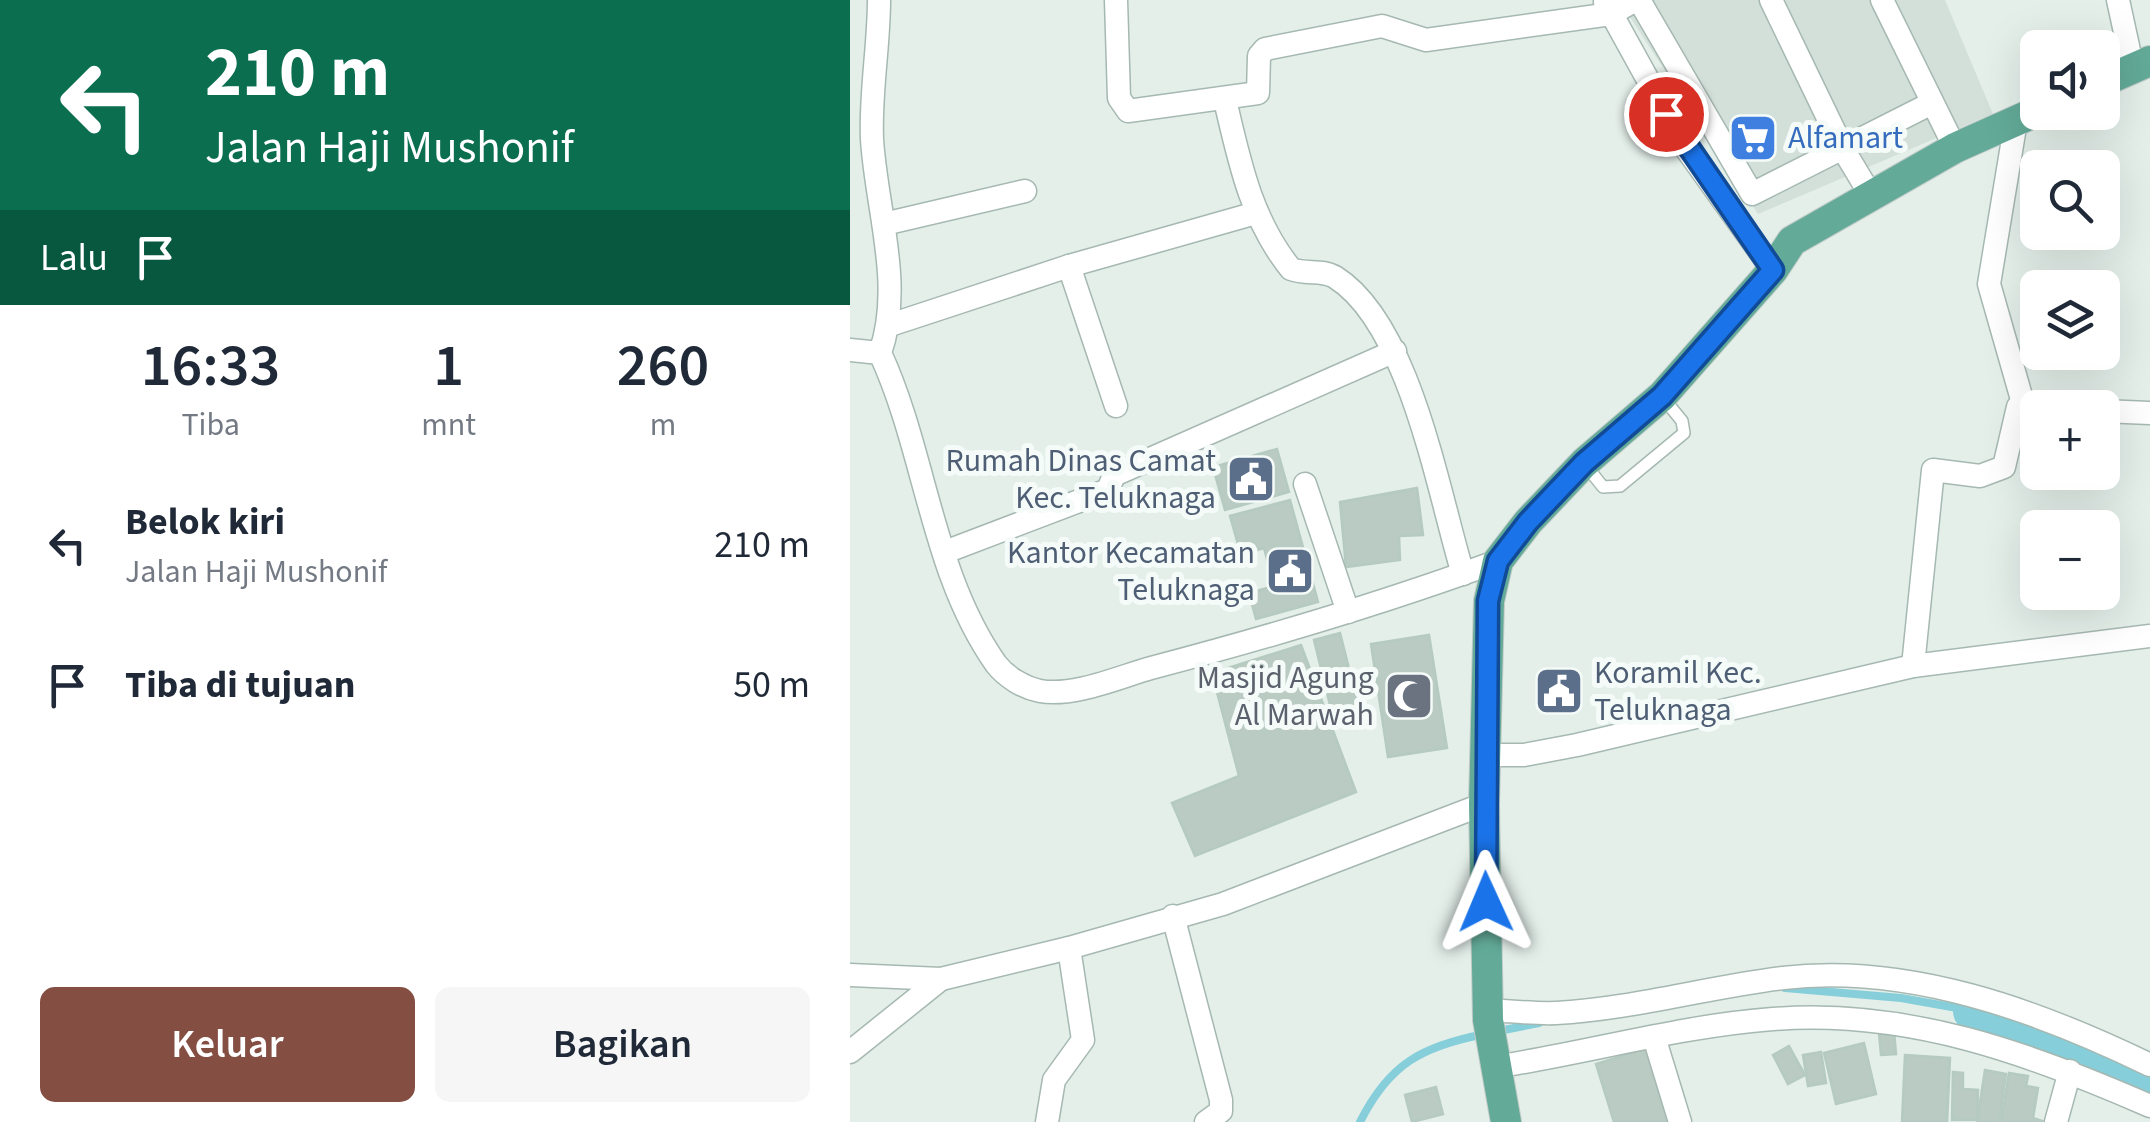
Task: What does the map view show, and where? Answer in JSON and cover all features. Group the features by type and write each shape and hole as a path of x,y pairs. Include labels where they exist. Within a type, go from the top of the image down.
{"main road":[{"path":"1506,1122 1488,1015 1484,804 1488,601 1498,561 1528,522 1584,463 1662,396 1773,270 1792,241 1955,148 2020,119"}],"street":[{"path":"879,0 872,142 884,224 890,325 880,352 901,398 926,502 964,601 996,664 1022,684 1042,692 1097,682 1400,599 1498,561"},
{"path":"1116,0 1119,98 1124,109 1226,100 1260,92 1259,56 1266,49 1382,26 1426,40 1637,0 1748,192 1756,194 1930,104"},
{"path":"1771,0 1842,150 1870,194"},
{"path":"1882,0 1955,148"},
{"path":"2118,0 2142,65"},
{"path":"1607,7 1685,147 1773,270"},
{"path":"1226,100 1256,213 1291,269 1330,274 1356,293 1396,351 1462,574"},
{"path":"2020,393 1989,284 2024,130"},
{"path":"884,224 1026,191"},
{"path":"890,325 1070,266 1256,213"},
{"path":"1070,266 1116,406"},
{"path":"850,350 880,352"},
{"path":"945,552 1108,490 1114,475 1396,351"},
{"path":"1913,666 1933,470 1980,476 2004,467 2015,430 2014,413 2020,407"},
{"path":"2120,412 2150,413"},
{"path":"1305,484 1348,612"},
{"path":"1486,755 1524,755 1576,745 1913,666 2150,636"},
{"path":"850,975 940,979 1069,948 1223,904 1484,804"},
{"path":"1174,916 1221,1100 1221,1112 1206,1122"},
{"path":"1046,1122 1054,1080 1083,1040 1069,948"},
{"path":"1488,1015 1556,1013 1787,978 1863,978 1945,988 2102,1041 2150,1064"},
{"path":"850,1052 940,979"},
{"path":"1493,1060 1776,1019 1898,1023 1960,1034 2070,1071 2150,1106"},
{"path":"1654,1037 1680,1122"},
{"path":"2056,1122 2070,1071"}],"lane":[{"path":"1584,463 1598,483 1614,488 1682,436 1682,421 1662,396"}],"shaded area":[{"path":"1619,0 1945,0 1993,114 1758,214"}],"building":[{"name":"Rumah Dinas Camat Kec. Teluknaga","path":"1277,449 1289,492 1225,510 1213,467"},
{"path":"1417,488 1423,535 1399,536 1400,560 1346,567 1340,502"},
{"name":"Kantor Kecamatan Teluknaga","path":"1290,500 1318,602 1256,619 1249,593 1274,586 1264,548 1241,555 1230,516"},
{"path":"1340,633 1358,704 1331,709 1314,640"},
{"name":"Masjid Agung Al Marwah","path":"1429,635 1447,748 1388,757 1371,644"},
{"path":"1301,645 1356,792 1195,856 1172,803 1239,776 1212,673"},
{"path":"1894,1031 1896,1054 1881,1055 1879,1033"},
{"path":"1864,1043 1876,1094 1836,1104 1824,1053"},
{"path":"1653,1046 1677,1122 1614,1122 1596,1064"},
{"path":"1789,1046 1805,1075 1788,1084 1773,1055"},
{"path":"1821,1052 1826,1083 1808,1086 1803,1055"},
{"path":"1905,1055 1950,1058 1947,1122 1902,1122"},
{"path":"1985,1070 2006,1074 1999,1122 1977,1122"},
{"path":"1953,1072 1963,1073 1963,1089 1978,1090 1977,1120 1952,1120"},
{"path":"2009,1073 2028,1076 2026,1086 2038,1088 2033,1118 2045,1122 2001,1122"},
{"path":"1436,1087 1443,1114 1412,1122 1405,1095"}],"waterway":[{"path":"1785,988 1901,998 1974,1011"},
{"path":"1974,1011 2150,1075"},
{"path":"1499,1031 1539,1023"},
{"path":"1360,1122 1383,1085 1410,1061 1443,1045 1485,1034"}],"place":[{"name":"Alfamart","path":"1753,138"},
{"name":"Rumah Dinas Camat Kec. Teluknaga","path":"1251,479"},
{"name":"Kantor Kecamatan Teluknaga","path":"1290,571"},
{"name":"Koramil Kec. Teluknaga","path":"1559,691"},
{"name":"Masjid Agung Al Marwah","path":"1409,696"}],"route":[{"path":"1486,902 1488,601 1498,561 1528,522 1584,463 1662,396 1773,270 1666,114"}]}
